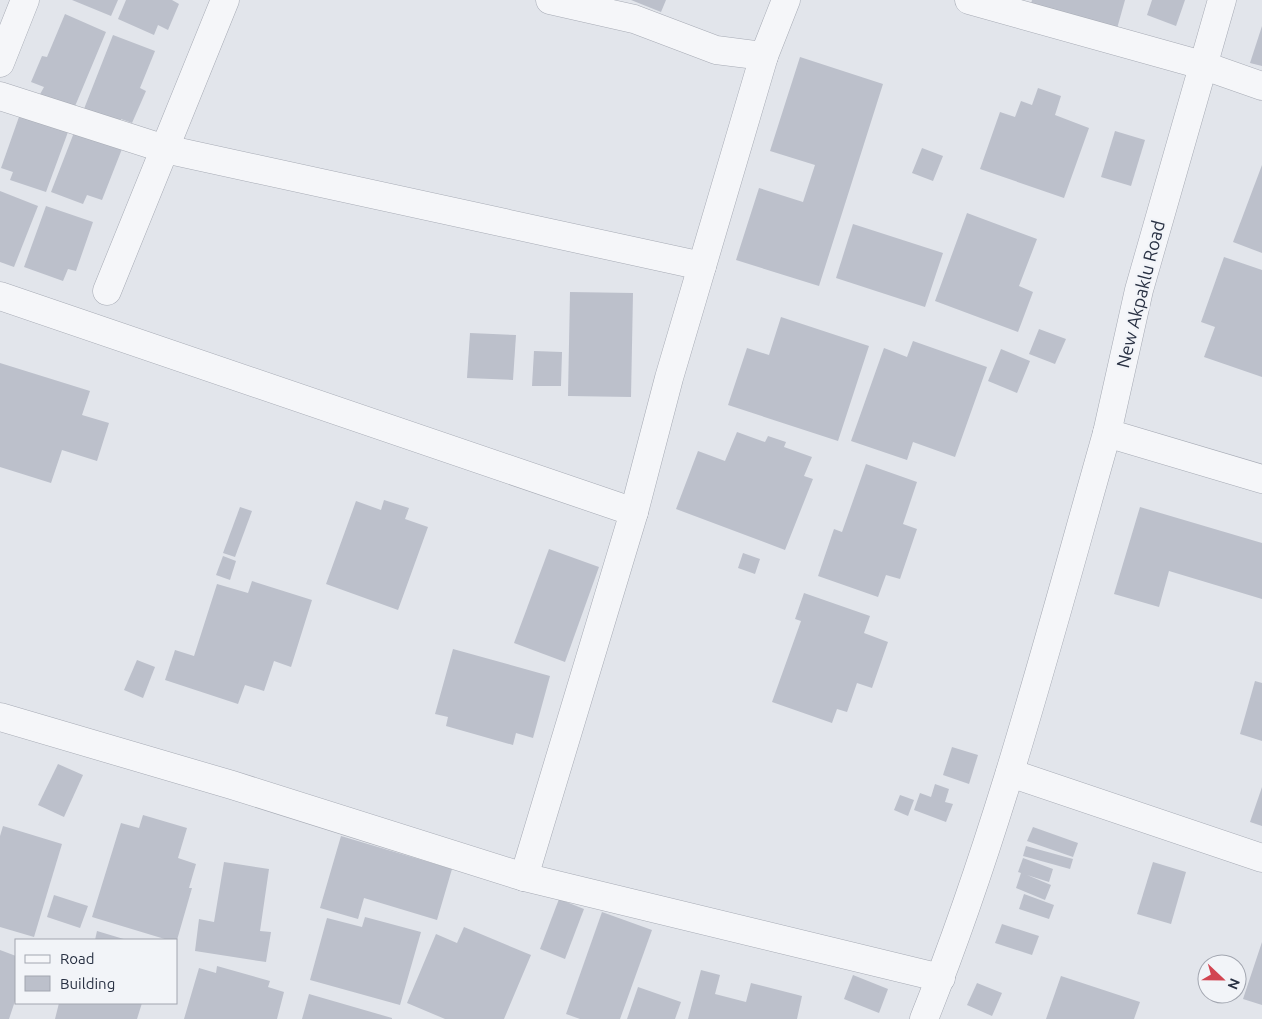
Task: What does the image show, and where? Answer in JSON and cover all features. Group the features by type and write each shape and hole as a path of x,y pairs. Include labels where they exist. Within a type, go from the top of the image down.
{"street":[{"path":"0,63 25,0"},
{"path":"107,291 225,0"},
{"path":"550,0 634,19 716,50 764,56"},
{"path":"524,876 634,512 702,266 764,56 786,0"},
{"path":"969,0 1202,65 1262,86"},
{"name":"New Akpaklu Road","path":"924,1019 940,978 1010,773 1107,433 1139,290 1222,0"},
{"path":"0,96 166,149 702,266"},
{"path":"0,296 634,512"},
{"path":"1107,433 1262,479"},
{"path":"0,717 524,876 940,978"},
{"path":"1010,773 1262,858"}],"building":[{"path":"72,0 118,0 111,16"},
{"path":"126,0 172,0 179,4 168,30 158,25 154,35 118,19"},
{"path":"631,0 666,0 661,12"},
{"path":"1032,0 1125,0 1116,32 1030,8"},
{"path":"1152,0 1185,0 1176,26 1147,15"},
{"path":"65,14 106,32 73,111 39,96 44,87 31,82 42,56 47,57"},
{"path":"1262,26 1262,66 1250,63"},
{"path":"113,35 155,51 140,88 146,91 132,123 121,119 117,127 82,114"},
{"path":"800,57 883,84 819,286 736,260 759,188 803,202 815,165 770,151"},
{"path":"1038,88 1061,96 1055,115 1089,128 1064,198 980,169 1000,112 1015,117 1021,101 1032,105"},
{"path":"20,114 68,132 46,192 10,180 13,172 1,168"},
{"path":"75,130 122,149 102,200 87,195 83,204 51,192"},
{"path":"1115,131 1145,140 1131,186 1101,177"},
{"path":"922,148 943,156 933,181 912,173"},
{"path":"1262,165 1262,253 1233,242"},
{"path":"0,191 38,206 14,267 0,262"},
{"path":"46,206 93,222 76,271 68,269 63,281 24,267"},
{"path":"967,213 1037,239 1019,286 1033,292 1018,332 935,301"},
{"path":"853,224 943,253 925,307 836,278"},
{"path":"1224,257 1262,270 1262,377 1204,357 1215,327 1201,322"},
{"path":"570,292 633,293 631,397 568,396"},
{"path":"781,317 869,346 838,441 728,405 747,348 769,355"},
{"path":"1039,329 1066,339 1055,364 1029,354"},
{"path":"470,333 516,335 513,380 467,378"},
{"path":"913,341 987,367 955,457 913,442 907,460 851,441 884,348 907,357"},
{"path":"1001,349 1030,361 1017,393 988,381"},
{"path":"534,351 562,352 561,386 532,386"},
{"path":"0,363 90,391 82,415 109,423 97,461 62,450 51,483 0,467"},
{"path":"737,432 765,442 768,436 786,442 784,447 812,457 804,476 813,479 785,550 676,509 698,451 725,461"},
{"path":"866,464 917,482 903,524 917,529 900,579 886,575 878,597 818,576 834,529 842,532"},
{"path":"384,500 409,508 405,519 428,527 398,610 326,584 356,501 381,510"},
{"path":"240,507 252,511 235,557 223,553"},
{"path":"1140,507 1262,543 1262,599 1169,571 1159,607 1114,594"},
{"path":"549,549 599,567 565,662 514,643"},
{"path":"743,553 760,559 755,574 738,568"},
{"path":"223,556 236,561 230,580 216,575"},
{"path":"252,581 312,600 291,667 274,661 264,691 245,685 238,704 165,680 175,650 194,656 217,584 248,593"},
{"path":"804,593 870,616 864,633 888,642 872,688 857,683 847,712 837,709 832,723 772,702 801,621 795,619"},
{"path":"453,649 550,676 533,738 516,733 513,745 446,726 448,717 435,714"},
{"path":"137,660 155,667 143,698 124,690"},
{"path":"1255,681 1262,683 1262,741 1240,734"},
{"path":"952,747 978,755 969,784 943,775"},
{"path":"58,764 83,775 64,817 38,805"},
{"path":"935,784 949,789 945,802 953,804 946,822 914,810 920,793 931,797"},
{"path":"1262,787 1262,826 1250,822"},
{"path":"900,795 914,800 908,816 894,810"},
{"path":"143,815 187,828 178,858 196,864 189,888 192,888 177,939 165,939 92,917 121,823 139,828"},
{"path":"3,826 62,844 34,937 0,927 0,836"},
{"path":"1033,827 1078,843 1073,857 1027,841"},
{"path":"341,836 452,869 437,920 364,898 358,919 320,908"},
{"path":"1026,846 1073,859 1070,869 1023,856"},
{"path":"1023,858 1053,869 1049,882 1027,875 1051,885 1045,900 1016,888 1021,873 1018,872"},
{"path":"224,862 269,869 260,931 271,932 266,962 195,951 199,919 214,922"},
{"path":"1153,862 1186,872 1171,924 1137,914"},
{"path":"1024,894 1054,905 1049,919 1019,909"},
{"path":"54,895 88,906 80,928 47,917"},
{"path":"559,899 584,909 565,959 540,949"},
{"path":"602,912 652,930 620,1019 580,1019 566,1014"},
{"path":"365,917 421,932 400,1005 310,980 327,918 362,927"},
{"path":"1002,924 1039,936 1032,955 995,943"},
{"path":"464,927 531,955 504,1019 445,1019 407,1003 436,934 457,943"},
{"path":"97,931 124,939 95,939"},
{"path":"1262,942 1262,1005 1247,1000 1247,987"},
{"path":"0,950 15,956 15,1001 9,1019 0,1019"},
{"path":"217,966 270,981 268,987 284,992 277,1019 184,1019 199,968 216,973"},
{"path":"701,970 720,975 715,994 746,1002 751,983 802,996 797,1019 688,1019"},
{"path":"853,975 888,989 879,1013 844,999"},
{"path":"1061,976 1140,1002 1134,1019 1046,1019"},
{"path":"977,983 1002,993 992,1016 967,1005"},
{"path":"638,987 681,1002 675,1019 627,1019"},
{"path":"309,994 392,1018 392,1019 302,1019"},
{"path":"59,1004 142,1004 137,1019 55,1019"}]}
